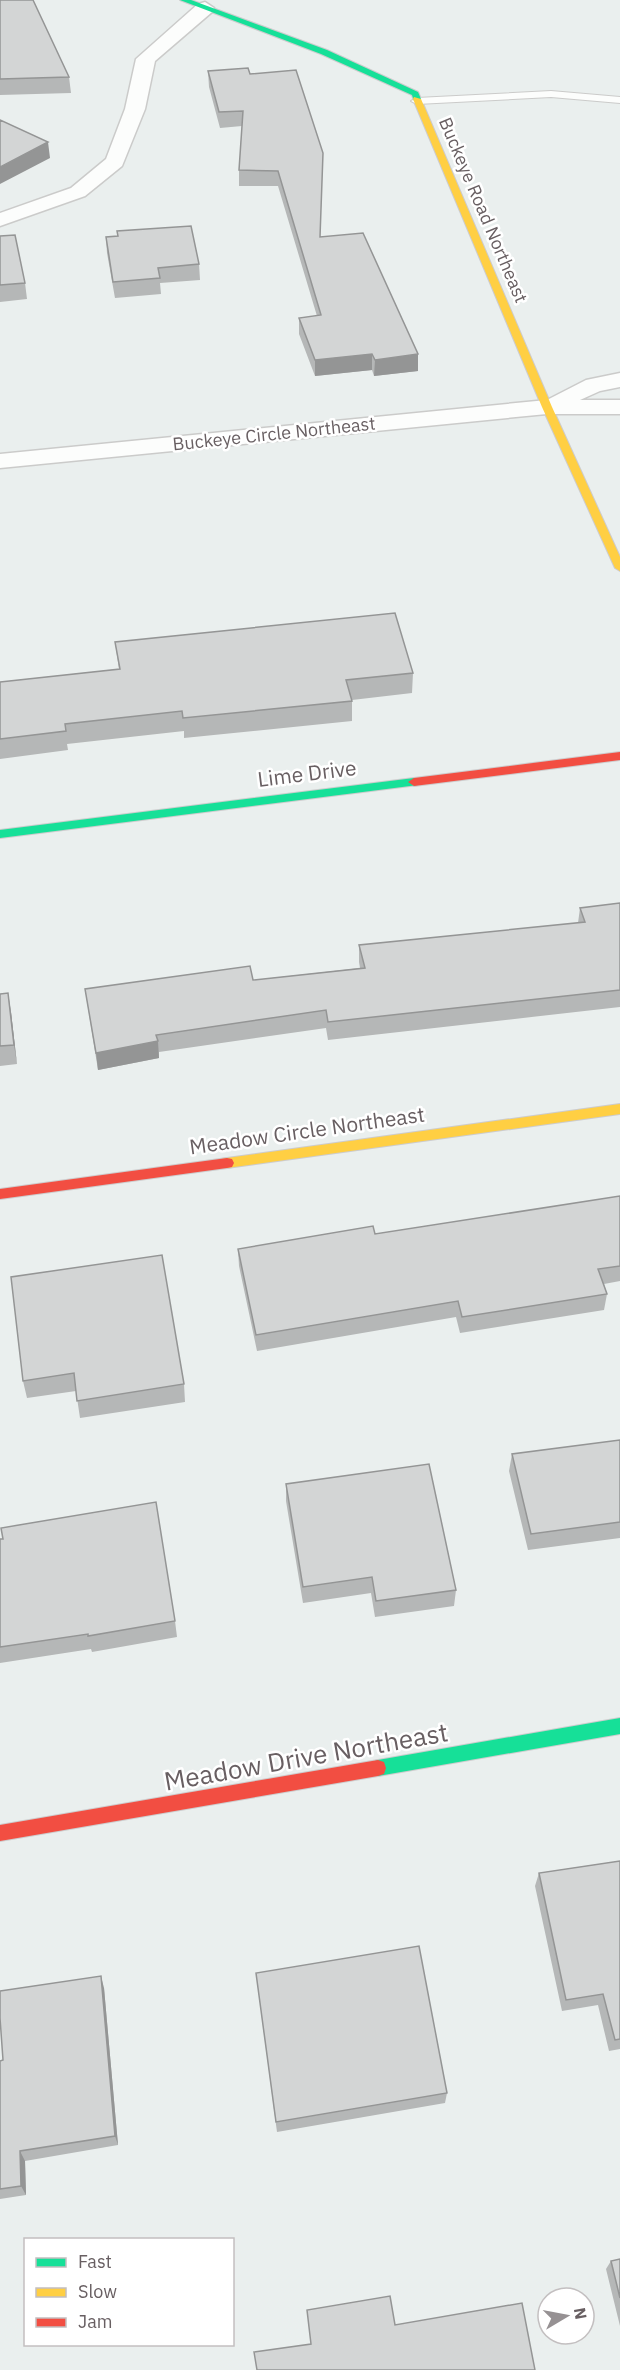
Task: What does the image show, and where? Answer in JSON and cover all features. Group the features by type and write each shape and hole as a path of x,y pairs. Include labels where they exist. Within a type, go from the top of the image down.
{"street":[{"name":"Buckeye Road Northeast","path":"184,0 324,52 415,94 547,407 620,568"},
{"path":"0,220 15,217 78,192 115,162 135,109 146,59 206,8"},
{"path":"547,407 594,385 620,380"},
{"path":"547,407 620,407"},
{"name":"Buckeye Circle Northeast","path":"0,461 547,407"},
{"name":"Lime Drive","path":"0,834 620,756"},
{"name":"Meadow Circle Northeast","path":"0,1194 620,1109"},
{"name":"Meadow Drive Northeast","path":"0,1833 620,1726"}],"lane":[{"path":"417,100 551,94 620,100"}],"building":[{"path":"0,0 33,0 69,77 0,79"},
{"path":"248,68 250,74 296,70 323,153 320,237 363,233 418,354 375,360 372,354 315,360 299,318 321,315 278,171 239,170 243,111 219,112 208,71"},
{"path":"0,120 48,142 0,167"},
{"path":"191,226 199,264 158,268 160,278 113,282 106,237 118,236 117,231"},
{"path":"15,235 25,283 0,285 0,236"},
{"path":"395,613 413,673 346,680 352,701 183,718 182,711 65,724 66,731 0,739 0,682 120,669 115,642"},
{"path":"620,903 620,990 328,1022 326,1010 156,1035 158,1041 96,1053 85,989 250,966 253,980 365,968 359,945 585,922 580,908"},
{"path":"8,993 14,1045 0,1046 0,994"},
{"path":"620,1196 620,1266 598,1269 607,1294 462,1317 458,1301 256,1335 238,1249 373,1226 375,1234"},
{"path":"162,1255 184,1384 77,1401 74,1373 23,1381 11,1277"},
{"path":"620,1440 620,1522 531,1534 512,1454"},
{"path":"429,1464 456,1590 376,1601 372,1577 303,1587 286,1484"},
{"path":"156,1502 175,1621 88,1636 88,1634 0,1647 0,1539 3,1539 1,1528"},
{"path":"620,1861 620,2039 615,2040 603,1994 566,2000 539,1873"},
{"path":"419,1946 447,2093 276,2122 256,1973"},
{"path":"101,1976 115,2136 20,2151 21,2186 0,2189 0,2061 3,2060 0,1991"},
{"path":"620,2259 620,2298 611,2261"},
{"path":"390,2296 395,2325 522,2303 535,2370 257,2370 254,2352 311,2344 307,2310"}],"traffic: fast":[{"path":"184,0 324,52 415,94 417,99"},
{"path":"0,834 414,782"},
{"path":"378,1768 620,1726"}],"traffic: slow":[{"path":"417,99 547,407 620,568"},
{"path":"227,1163 620,1109"}],"traffic: jam":[{"path":"414,782 620,756"},
{"path":"0,1194 227,1163"},
{"path":"0,1833 378,1768"}]}
